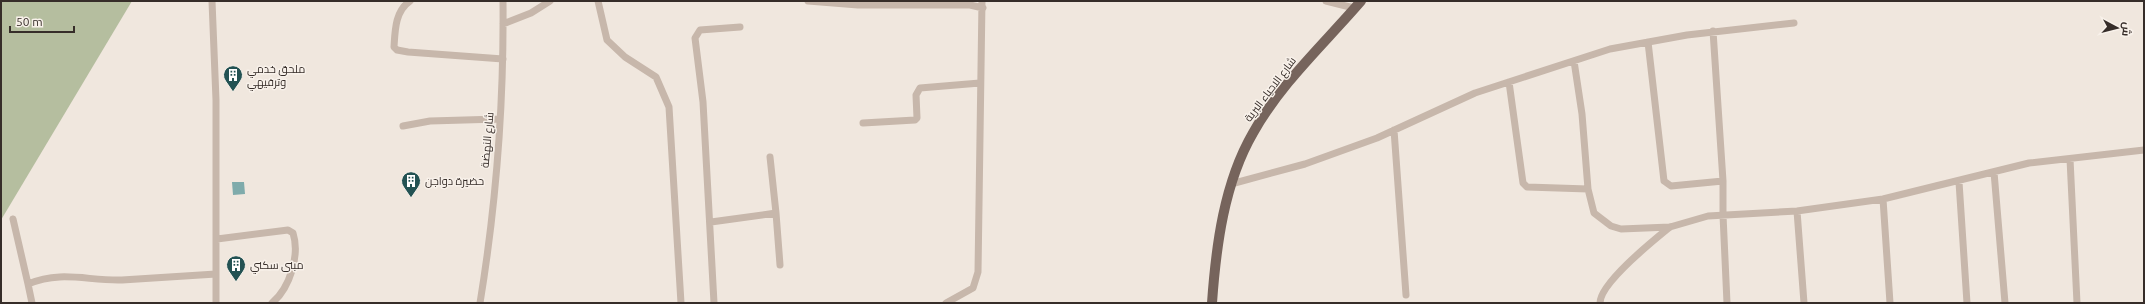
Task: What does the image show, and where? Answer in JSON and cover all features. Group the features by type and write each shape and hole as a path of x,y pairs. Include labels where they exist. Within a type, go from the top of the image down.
{"main road":[{"name":"شارع الاحياء البرية","path":"1212,303 1220,230 1231,184 1252,134 1265,114 1306,61 1358,5"}],"street":[{"path":"212,1 217,239 216,303"},
{"path":"410,1 405,4 396,25 394,47 397,50 503,59"},
{"name":"شارع النهضة","path":"480,303 492,212 503,59 503,1"},
{"path":"503,24 531,13 550,1"},
{"path":"598,1 607,40 625,57 656,77 669,107 681,303"},
{"path":"808,1 970,5 982,4 978,272 973,288 946,303"},
{"path":"1326,1 1358,5"},
{"path":"1231,184 1305,164 1394,130 1475,93 1610,49 1713,31 1794,23"},
{"path":"714,303 711,222 703,102 695,38 700,30 740,27"},
{"path":"1713,31 1723,181 1727,303"},
{"path":"1648,42 1661,172 1664,181 1671,186 1723,181"},
{"path":"1574,61 1582,114 1588,189 1594,213 1611,226 1631,230 1670,227 1708,216 1797,211 1883,199 2029,164 2144,150"},
{"path":"1509,82 1523,183 1527,186 1588,189"},
{"path":"863,123 915,120 917,118 916,95 920,88 980,83"},
{"path":"403,126 438,121 499,119"},
{"path":"1394,130 1406,295"},
{"path":"770,157 780,265"},
{"path":"2070,158 2077,303"},
{"path":"1994,172 2005,303"},
{"path":"1959,182 1967,303"},
{"path":"1883,199 1890,303"},
{"path":"1797,211 1804,303"},
{"path":"711,222 776,214"},
{"path":"13,219 32,303"},
{"path":"1600,303 1600,298 1616,277 1646,247 1670,227"},
{"path":"217,239 288,230 293,233 294,265 289,279 272,303"},
{"path":"28,284 40,278 55,276 121,280 189,277 216,274"}],"green space":[{"path":"1,1 132,1 1,220"}],"water":[{"path":"232,182 244,182 245,194 233,195"}],"place":[{"name":"ملحق خدمي وترفيهي","path":"233,92"},
{"name":"حضيرة دواجن","path":"411,198"},
{"name":"مبنى سكني","path":"236,282"}]}
